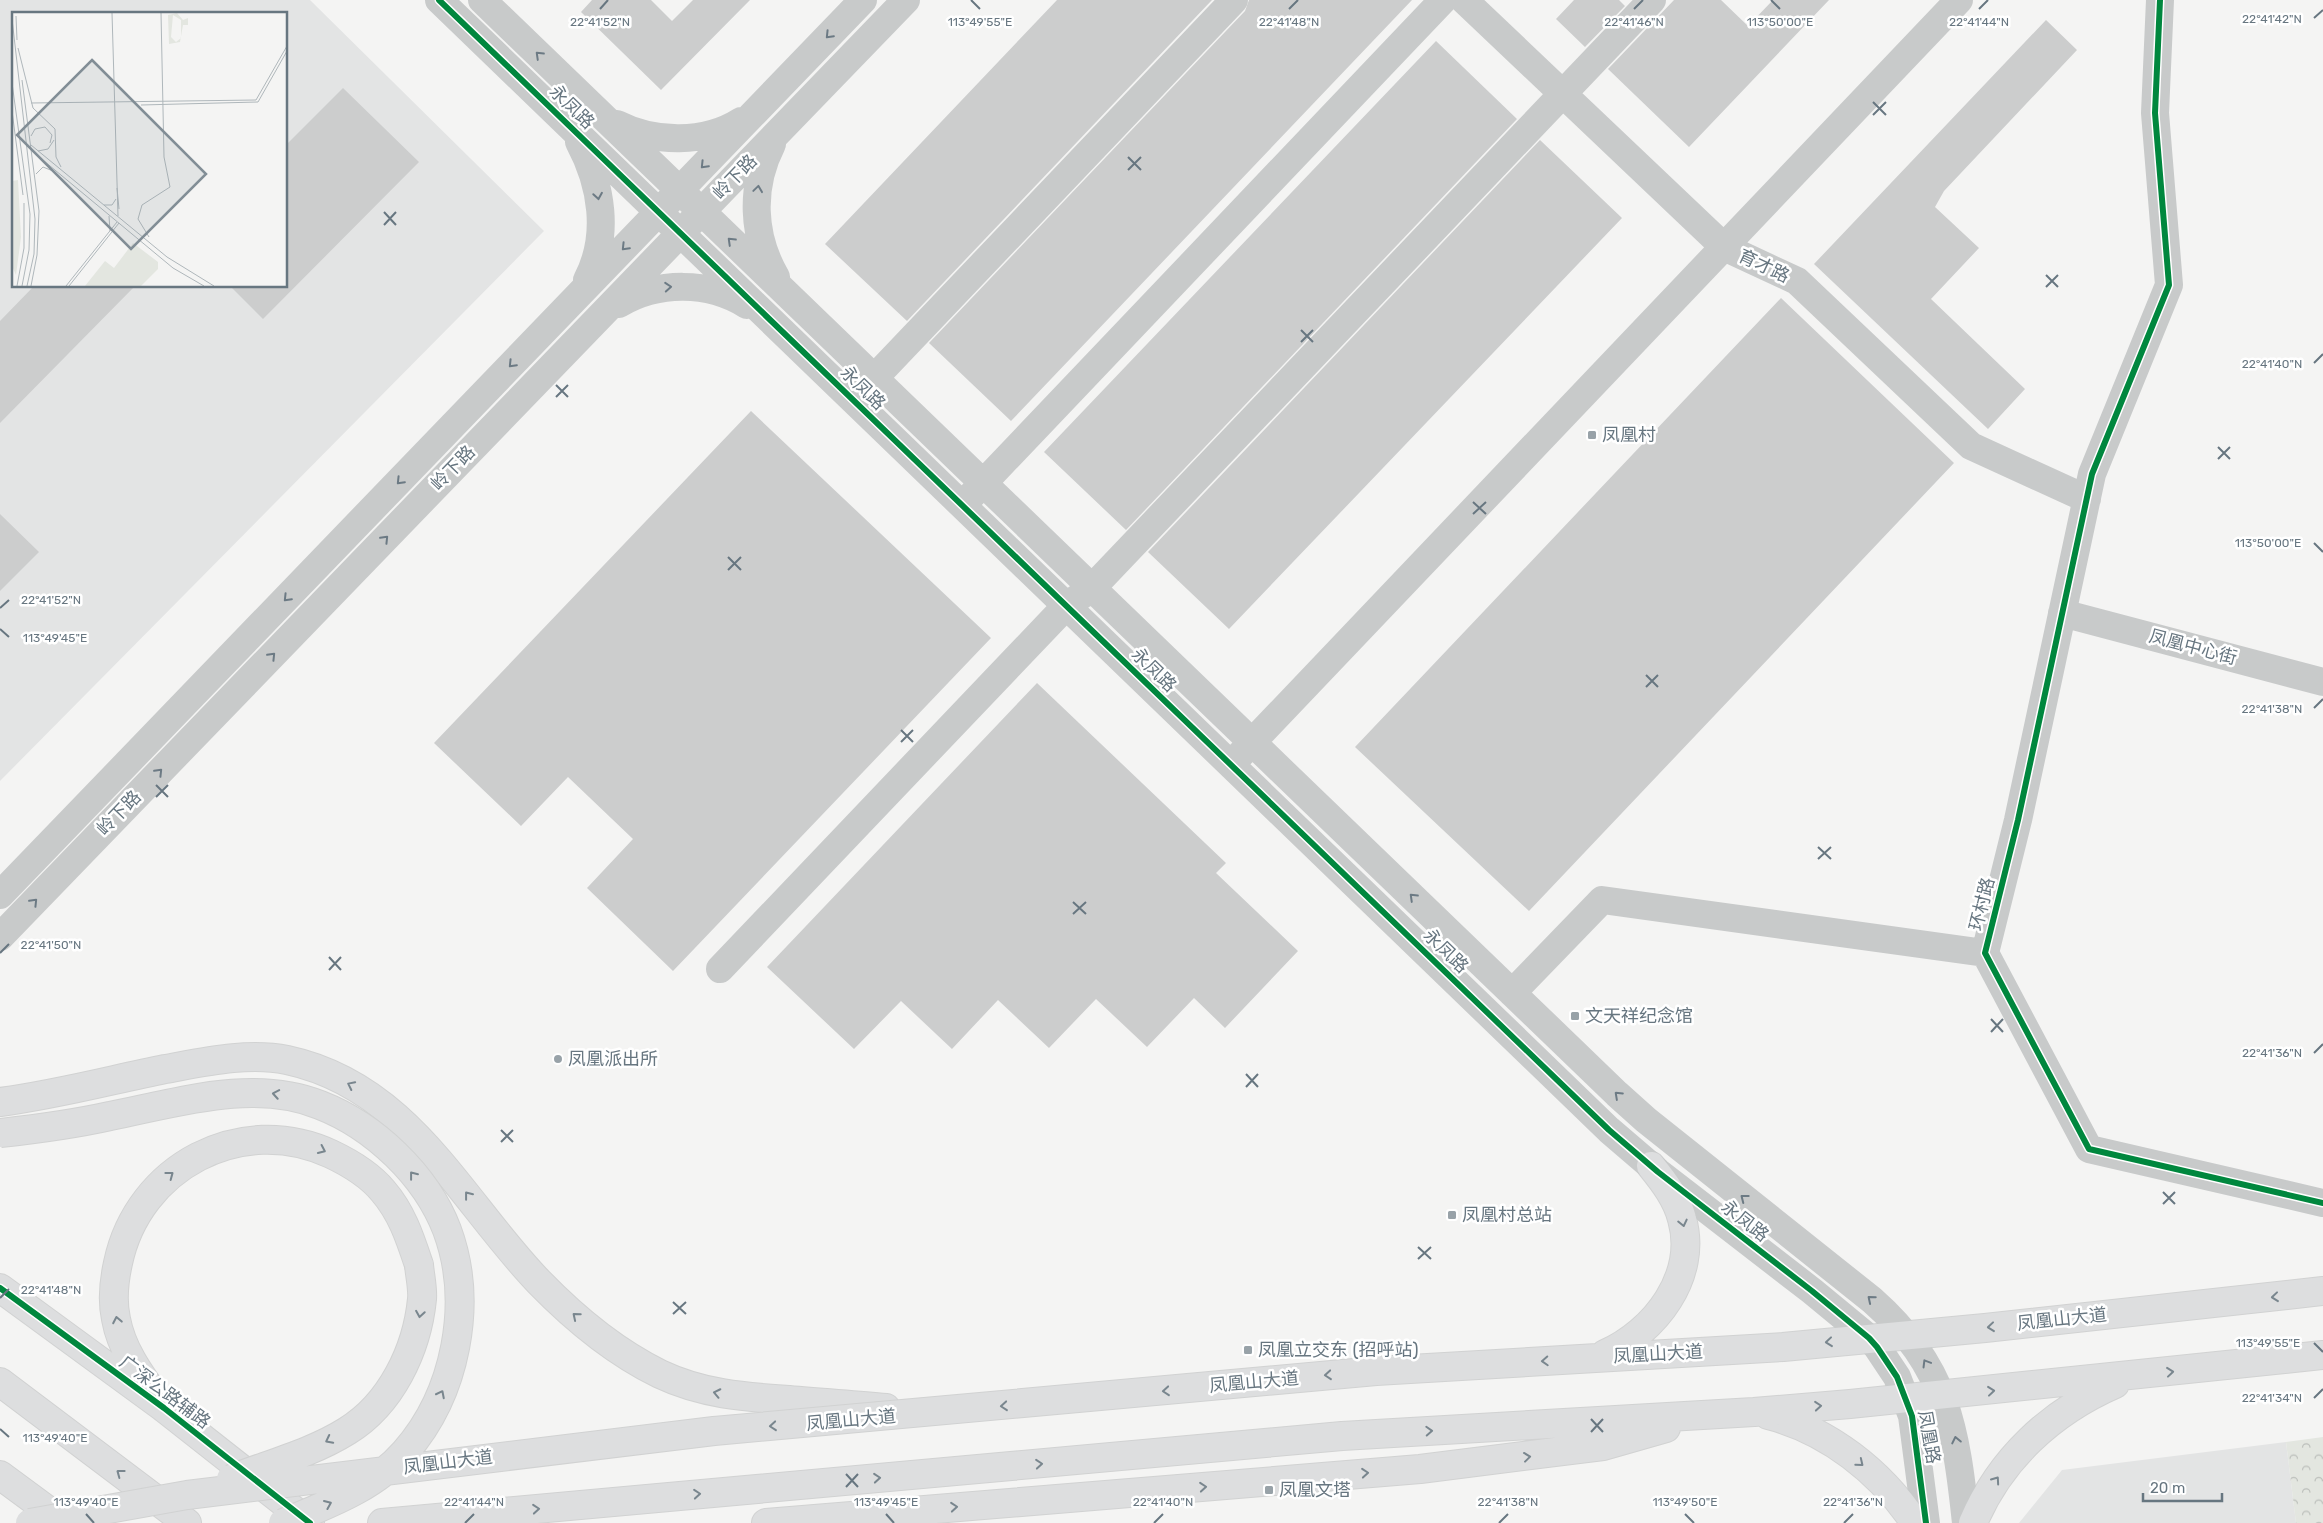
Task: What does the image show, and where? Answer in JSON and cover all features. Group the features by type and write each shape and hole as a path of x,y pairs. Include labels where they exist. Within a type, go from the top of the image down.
{"main road":[{"path":"0,1102 200,1062 251,1057 287,1060 325,1073 360,1090 412,1130 538,1281 574,1315 623,1352 659,1374 693,1388 726,1396 940,1412"},
{"path":"0,1132 109,1117 166,1103 214,1095 272,1093 320,1104 363,1128 402,1160 428,1194 446,1229 457,1268 458,1308 455,1348 445,1387 427,1421 405,1452 376,1477 338,1500 283,1523"},
{"path":"30,1523 187,1495 315,1448 348,1431 384,1399 404,1366 417,1332 422,1298 419,1265 404,1222 383,1190 352,1164 313,1146 272,1138 234,1142 195,1157 157,1186 138,1211 122,1242 114,1281 115,1318 123,1343 142,1377 164,1408"},
{"path":"1594,1358 1630,1342 1652,1322 1671,1295 1683,1266 1685,1243 1682,1218 1672,1194 1651,1166"},
{"name":"广深公路辅路","path":"0,1288 164,1408 310,1523"},
{"name":"凤凰山大道","path":"187,1495 714,1432 1376,1371 1783,1347 2001,1326 2323,1291"},
{"path":"382,1523 1380,1434 1754,1412 1942,1395 2323,1355"},
{"path":"1974,1523 1984,1497 1996,1478 2042,1429 2078,1402 2135,1375"},
{"path":"0,1382 187,1523"},
{"path":"1754,1412 1797,1424 1840,1448 1877,1477 1914,1523"},
{"path":"766,1523 1430,1468 1603,1446 1705,1415"},
{"path":"0,1475 65,1523"}],"street":[{"name":"永凤路","path":"439,0 1608,1130 1869,1338"},
{"name":"永凤路","path":"482,0 1646,1120 1872,1300 1905,1334"},
{"name":"岭下路","path":"0,895 862,0"},
{"name":"岭下路","path":"0,937 906,0"},
{"path":"854,400 1234,0"},
{"path":"962,505 1443,0"},
{"name":"育才路","path":"1464,0 1724,247 1797,282 1971,446 2086,499"},
{"path":"720,969 1066,606 1092,588 1652,0"},
{"path":"1231,765 1960,0"},
{"name":"环村路","path":"2160,0 2154,113 2169,285 2092,474 2018,820 1985,953 2089,1149 2323,1203"},
{"path":"595,109 616,123 641,134 654,137 680,138 704,135 726,128 741,121 760,106"},
{"path":"564,120 577,138 590,163 598,190 601,214 600,241 597,256 592,270 574,299"},
{"path":"787,123 766,156 758,181 756,207 758,231 770,264 792,299"},
{"path":"594,323 618,305 643,292 658,288 690,287 707,289 740,301 775,324"},
{"name":"凤凰中心街","path":"2062,613 2323,682"},
{"path":"1512,993 1602,900 1985,953"},
{"name":"凤凰路","path":"1905,1334 1926,1364 1942,1395 1952,1423 1958,1452 1966,1523"},
{"name":"凤凰路","path":"1869,1338 1894,1372 1906,1398 1916,1434 1926,1523"}],"shaded area":[{"path":"0,0 310,0 544,231 0,781"},
{"path":"2286,1442 2296,1523 2019,1523 2062,1470"}],"green space":[{"path":"2323,1437 2323,1523 2296,1523 2286,1442"}],"building":[{"path":"592,0 651,0 672,21 693,0 750,0 661,90 581,12"},
{"path":"1057,0 1212,0 907,321 825,244"},
{"path":"1249,0 1412,0 1011,421 929,343 1245,11"},
{"path":"1574,0 1619,0 1625,6 1585,47 1556,19"},
{"path":"1674,0 1721,0 1748,26 1773,0 1829,0 1689,147 1608,69"},
{"path":"2046,20 2077,50 1944,191 1935,207 1979,248 1931,299 2025,389 1988,429 1814,264"},
{"path":"1436,41 1517,119 1126,530 1044,452"},
{"path":"343,88 419,162 263,319 232,288 288,288 288,143"},
{"path":"1540,140 1622,218 1229,629 1148,552"},
{"path":"32,288 133,288 0,423 0,321"},
{"path":"1781,298 1954,463 1529,911 1355,747"},
{"path":"751,411 991,638 673,971 587,888 633,839 568,777 521,826 434,743"},
{"path":"0,514 39,552 0,591"},
{"path":"1037,683 1226,863 1216,873 1298,951 1225,1028 1194,998 1147,1047 1096,999 1049,1048 998,1000 952,1049 901,1001 854,1049 767,967"}],"cycle path":[{"path":"439,0 1609,1130 1658,1172 1812,1291 1869,1338 1897,1377 1912,1416 1926,1523"},
{"path":"2160,0 2155,113 2169,285 2092,474 2018,820 1985,953 2089,1149 2323,1203"},
{"path":"0,1288 164,1408 310,1523"}],"place":[{"name":"凤凰村","path":"1592,435"},
{"name":"文天祥纪念馆","path":"1575,1016"},
{"name":"凤凰派出所","path":"558,1059"},
{"name":"凤凰村总站","path":"1452,1215"},
{"name":"凤凰立交东 (招呼站)","path":"1248,1350"},
{"name":"凤凰文塔","path":"1269,1490"}]}
